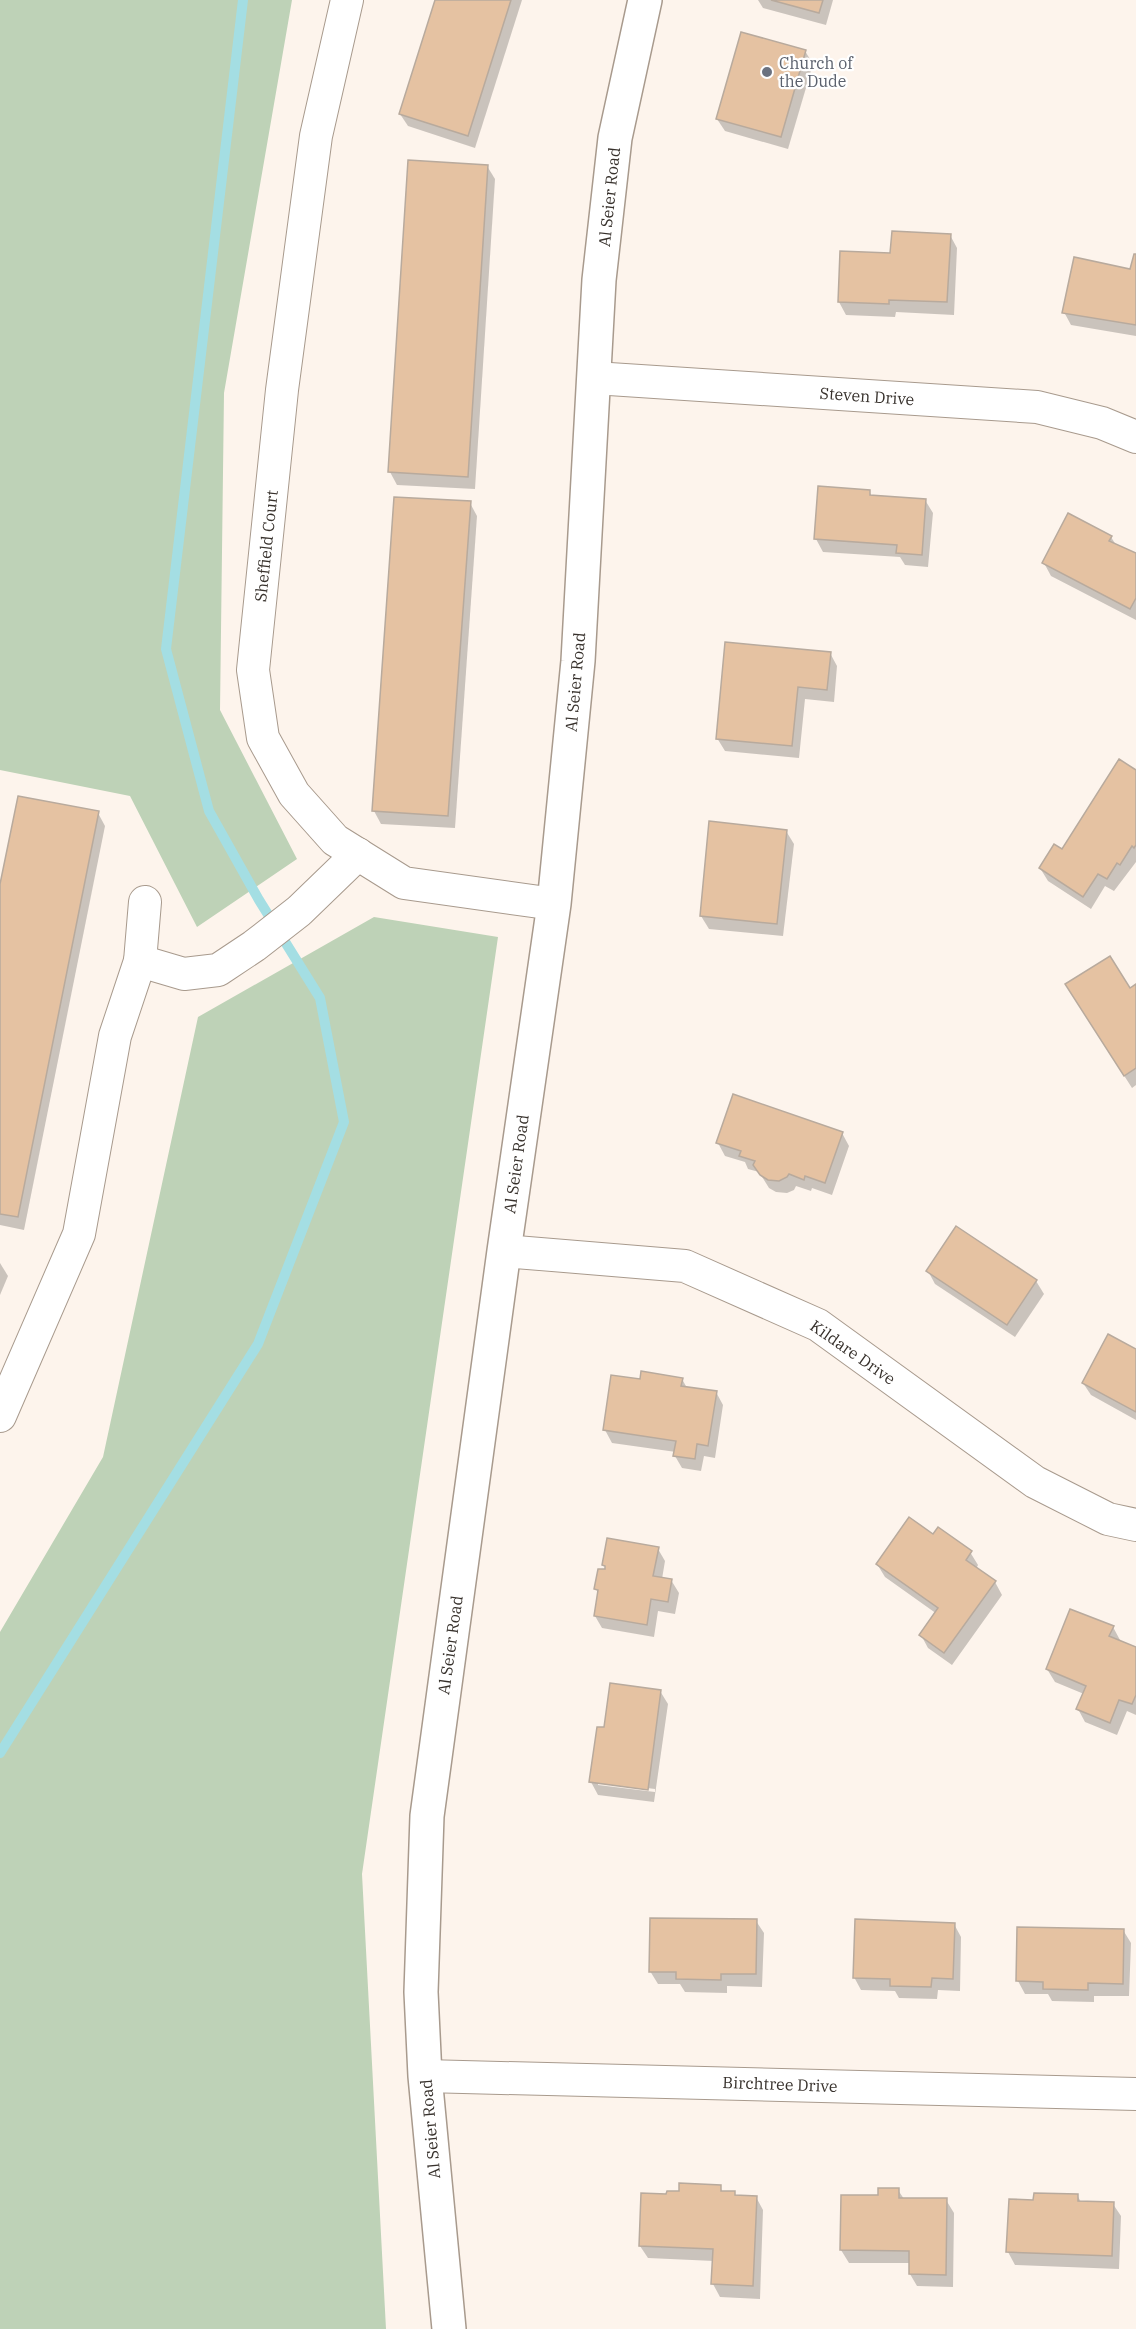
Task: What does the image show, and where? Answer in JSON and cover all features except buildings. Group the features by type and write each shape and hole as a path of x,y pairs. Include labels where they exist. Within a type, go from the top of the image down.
{"street":[{"name":"Sheffield Court","path":"347,0 316,136 282,390 253,670 262,738 294,794 335,840 404,883 554,904"},
{"name":"Al Seier Road","path":"449,2329 425,2076 421,1992 427,1816 554,904 578,661 599,280 615,138 645,0"},
{"name":"Steven Drive","path":"594,378 1037,407 1102,423 1136,438"},
{"path":"140,962 184,974 218,970 299,911 358,854"},
{"path":"0,1416 79,1234 115,1036 140,962 145,902"},
{"name":"Kildare Drive","path":"504,1251 685,1266 818,1324 1035,1482 1108,1519 1136,1525"},
{"name":"Birchtree Drive","path":"425,2076 1136,2094"}],"green space":[{"path":"0,0 292,0 224,393 220,710 297,859 197,927 130,796 0,770"},
{"path":"374,917 498,937 362,1874 386,2329 0,2329 0,1632 103,1457 198,1017"}],"waterway":[{"path":"0,1753 258,1344 344,1122 320,998 259,900 209,811 166,649 243,0"}],"place":[{"name":"Church of the Dude","path":"767,72"}]}
